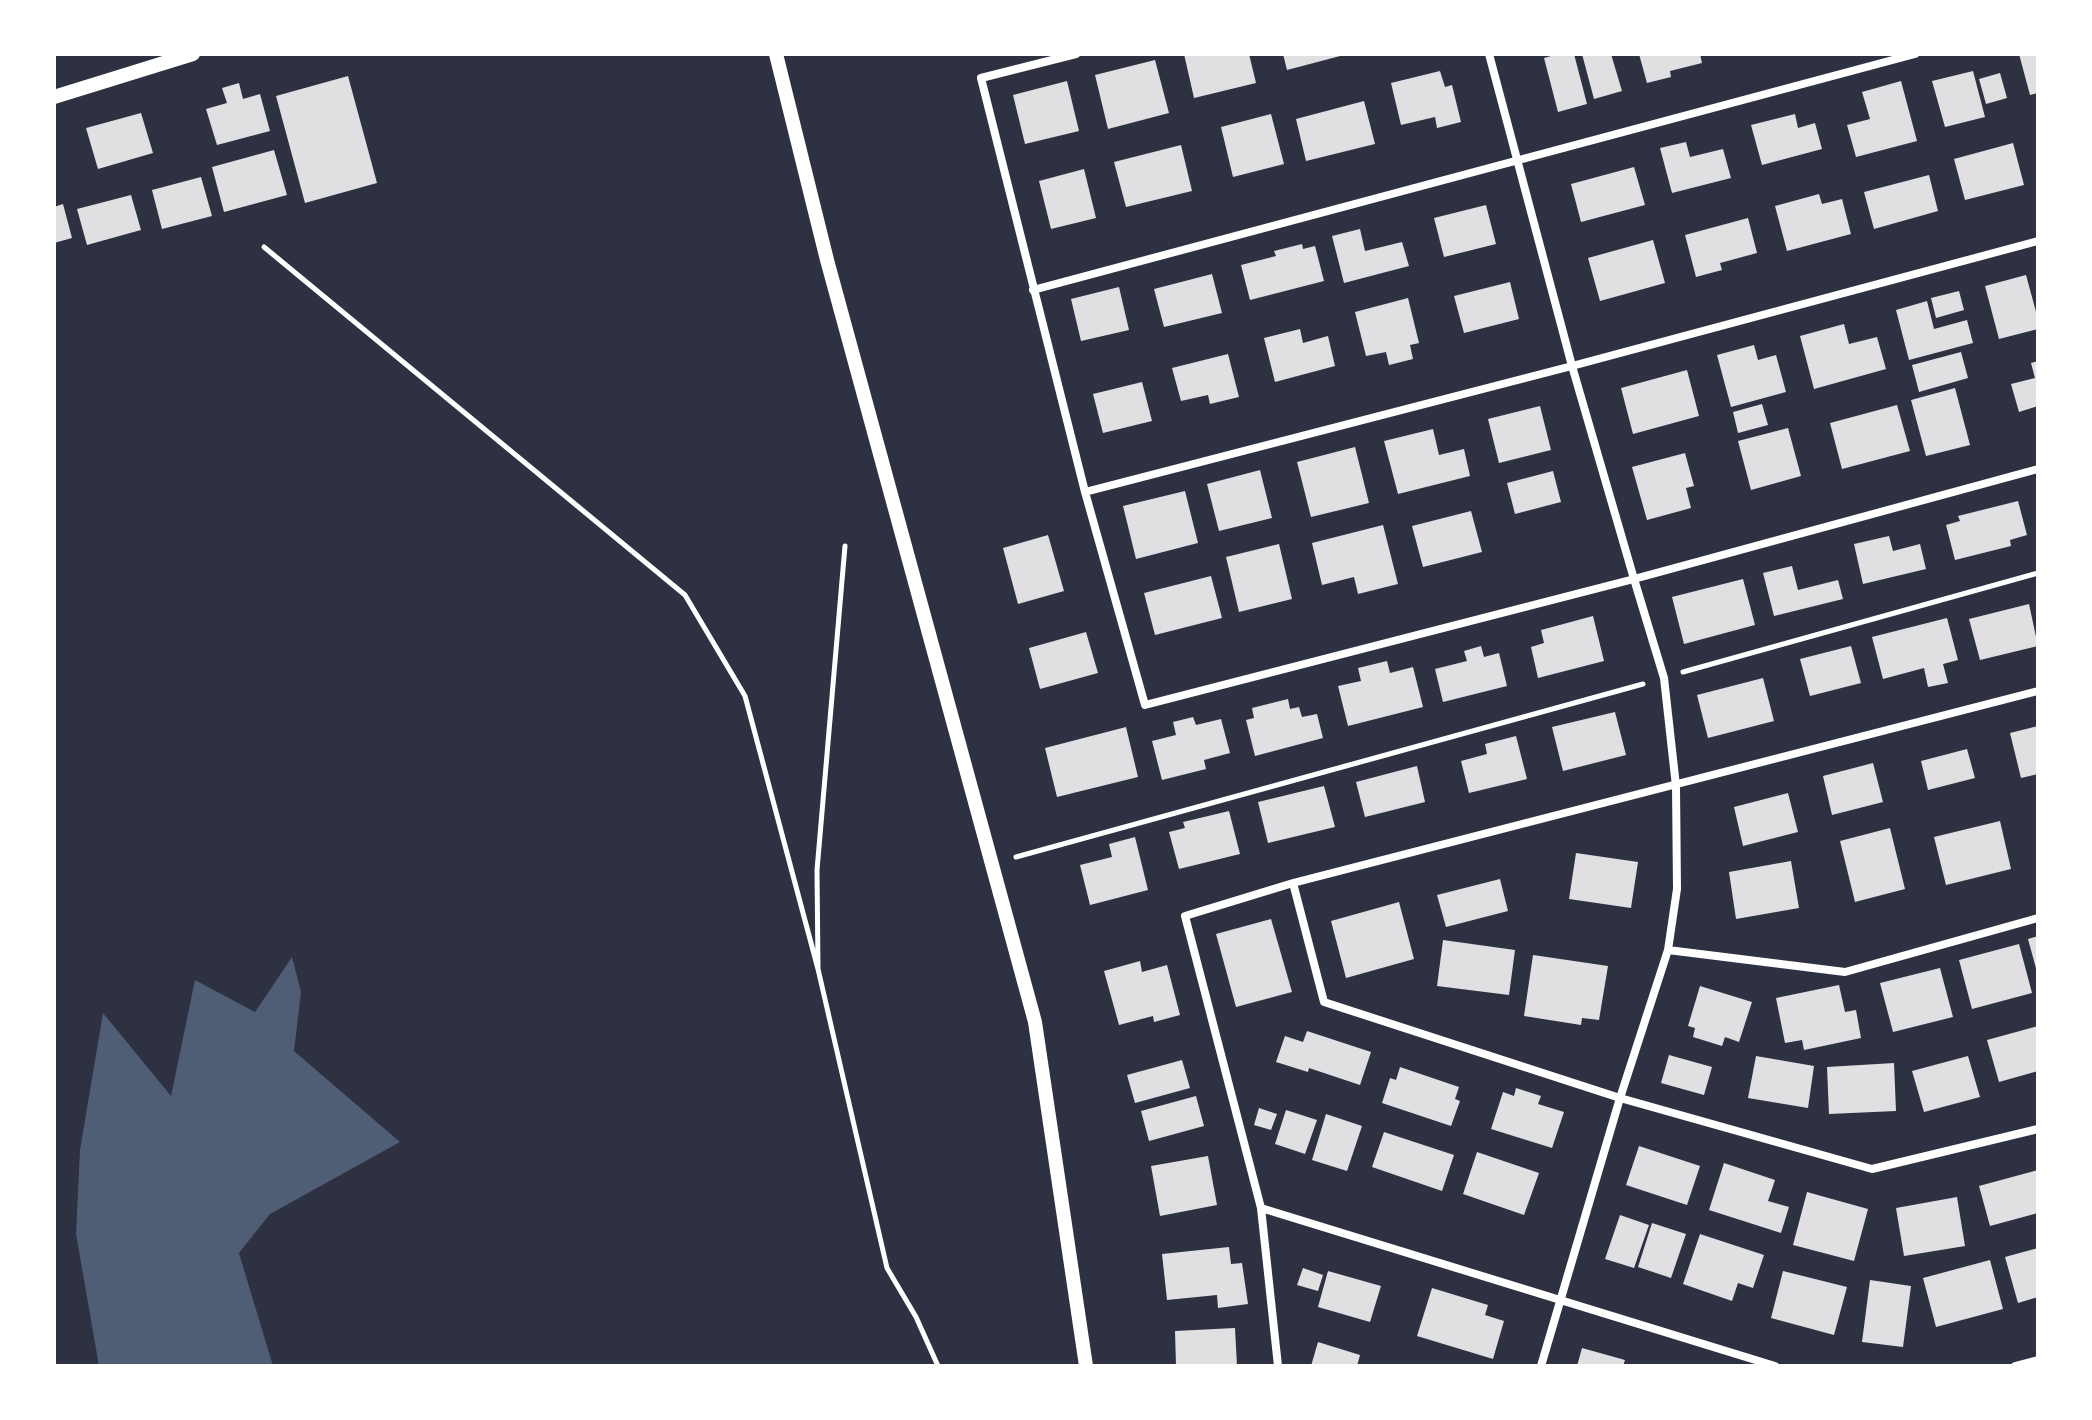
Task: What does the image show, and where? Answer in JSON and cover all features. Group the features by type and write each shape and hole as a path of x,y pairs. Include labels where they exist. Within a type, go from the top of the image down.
{"street":[{"path":"54,97 193,54"},
{"path":"776,54 827,260 1035,1022 1086,1366"},
{"path":"1076,54 981,78 1085,492 1145,705 1634,579 2038,469"},
{"path":"1489,54 1572,366 1664,678 1676,786 1677,889 1668,950 1620,1098 1541,1366"},
{"path":"1033,290 1915,54"},
{"path":"1085,492 2038,241"},
{"path":"1278,1366 1261,1208 1185,916 1293,883 2038,691"},
{"path":"1293,883 1324,1002 1620,1098 1872,1169 2038,1129"},
{"path":"1668,950 1845,972 2038,918"},
{"path":"1261,1208 1775,1366"},
{"path":"2015,1366 2038,1360"}],"path":[{"path":"264,247 685,595 745,696 818,969 887,1268 916,1317 938,1366"},
{"path":"818,969 817,870 845,546"},
{"path":"992,864 2038,573"}],"water":[{"path":"292,957 301,992 294,1051 400,1142 270,1214 239,1253 273,1366 99,1366 76,1234 80,1150 103,1013 171,1096 195,980 255,1012"}],"building":[{"path":"1184,54 1249,54 1256,83 1194,98"},
{"path":"1283,54 1344,54 1344,55 1287,70"},
{"path":"1574,54 1587,104 1558,112 1544,58"},
{"path":"1582,54 1611,54 1622,91 1594,99"},
{"path":"1639,54 1700,54 1702,63 1670,71 1671,77 1647,83"},
{"path":"2019,54 2038,54 2038,93 2030,95"},
{"path":"1155,60 1169,113 1108,129 1095,75"},
{"path":"1440,71 1445,87 1452,85 1461,122 1437,128 1435,117 1401,125 1391,83"},
{"path":"1973,71 1985,117 1945,127 1932,81"},
{"path":"2000,73 2007,98 1986,104 1979,79"},
{"path":"348,76 377,183 305,203 276,96"},
{"path":"1067,81 1079,131 1025,144 1013,95"},
{"path":"1901,81 1917,141 1856,157 1847,125 1870,119 1862,92"},
{"path":"239,83 243,99 260,94 270,131 217,145 206,109 227,103 222,88"},
{"path":"1364,101 1375,144 1306,161 1296,119"},
{"path":"141,113 153,153 98,169 86,128"},
{"path":"1271,114 1284,164 1233,177 1221,127"},
{"path":"1795,114 1798,128 1815,123 1822,149 1762,165 1751,125"},
{"path":"1686,142 1690,157 1723,149 1731,178 1672,193 1660,148"},
{"path":"2013,143 2024,185 1965,200 1954,159"},
{"path":"1181,145 1192,191 1126,207 1114,162"},
{"path":"274,150 287,195 224,212 212,167"},
{"path":"1634,167 1645,205 1581,222 1571,184"},
{"path":"1084,169 1096,218 1051,229 1039,181"},
{"path":"1929,175 1938,211 1874,229 1864,192"},
{"path":"201,177 212,216 162,229 152,190"},
{"path":"1819,194 1822,204 1842,199 1851,234 1787,251 1775,206"},
{"path":"131,195 141,230 87,245 77,209"},
{"path":"63,204 72,238 54,243 54,207"},
{"path":"1486,205 1496,244 1444,257 1434,218"},
{"path":"1748,218 1757,253 1720,263 1722,270 1696,277 1685,235"},
{"path":"1360,229 1365,251 1402,242 1409,266 1344,283 1332,236"},
{"path":"1653,240 1665,283 1600,301 1588,258"},
{"path":"1302,244 1303,249 1315,246 1324,281 1250,300 1241,265 1276,256 1274,251"},
{"path":"1212,274 1222,313 1164,327 1154,289"},
{"path":"2026,275 2038,329 1999,339 1985,286"},
{"path":"1510,282 1519,319 1464,333 1454,296"},
{"path":"1119,287 1129,330 1081,341 1071,299"},
{"path":"1959,291 1964,310 1936,318 1931,298"},
{"path":"1408,298 1419,343 1410,345 1413,359 1389,365 1386,352 1366,356 1355,312"},
{"path":"1927,301 1934,329 1967,320 1973,343 1909,360 1896,310"},
{"path":"1844,324 1849,344 1877,337 1886,369 1814,389 1800,336"},
{"path":"1300,329 1303,343 1328,336 1335,366 1275,382 1264,338"},
{"path":"1754,345 1758,360 1776,355 1786,392 1731,407 1717,355"},
{"path":"1961,352 1968,378 1919,392 1912,365"},
{"path":"1228,354 1239,397 1210,404 1208,395 1181,401 1172,368"},
{"path":"2038,361 2038,406 2019,412 2011,384 2035,378 2031,363"},
{"path":"1687,370 1699,416 1633,434 1621,388"},
{"path":"1142,382 1152,421 1103,433 1093,394"},
{"path":"1955,388 1970,445 1926,456 1911,400"},
{"path":"1762,404 1768,425 1738,433 1733,412"},
{"path":"1897,405 1910,451 1842,469 1830,423"},
{"path":"1540,406 1551,450 1499,463 1488,419"},
{"path":"1788,428 1801,476 1751,490 1738,441"},
{"path":"1433,429 1439,455 1464,449 1470,476 1398,494 1384,441"},
{"path":"1355,447 1369,503 1311,517 1297,462"},
{"path":"1685,453 1694,486 1686,488 1691,508 1647,520 1632,467"},
{"path":"1260,470 1272,518 1219,531 1207,484"},
{"path":"1553,471 1561,502 1515,514 1507,483"},
{"path":"1185,491 1198,543 1136,559 1123,506"},
{"path":"2018,501 2027,535 2010,540 2011,546 1955,560 1946,525 1960,521 1958,516"},
{"path":"1471,511 1482,552 1423,567 1412,526"},
{"path":"1383,525 1398,584 1358,594 1354,577 1322,585 1312,543"},
{"path":"1048,535 1064,591 1018,604 1003,548"},
{"path":"1889,536 1893,551 1920,544 1926,569 1863,584 1854,544"},
{"path":"1279,544 1292,599 1239,612 1226,557"},
{"path":"1792,566 1798,590 1838,580 1843,599 1774,616 1763,573"},
{"path":"1211,576 1222,618 1155,635 1144,593"},
{"path":"1743,579 1755,625 1684,644 1672,597"},
{"path":"2029,604 2038,646 1980,660 1969,619"},
{"path":"1593,616 1604,661 1538,678 1531,647 1544,643 1541,630"},
{"path":"1947,618 1958,660 1943,664 1948,683 1928,687 1924,668 1883,679 1872,637"},
{"path":"1086,632 1098,673 1040,689 1029,648"},
{"path":"1481,646 1484,657 1499,653 1507,686 1443,702 1435,669 1467,661 1464,651"},
{"path":"1851,646 1861,683 1810,696 1800,659"},
{"path":"1387,661 1390,673 1413,667 1423,707 1348,726 1338,686 1361,681 1358,668"},
{"path":"1763,678 1774,721 1708,738 1697,695"},
{"path":"1288,699 1290,709 1299,707 1302,717 1317,714 1323,738 1255,756 1246,720 1254,718 1252,708"},
{"path":"1615,712 1626,755 1563,771 1552,727"},
{"path":"1193,717 1196,725 1221,719 1230,753 1204,760 1206,769 1162,780 1152,741 1176,735 1173,722"},
{"path":"2038,726 2038,774 2021,778 2010,733"},
{"path":"1126,727 1138,777 1057,797 1045,748"},
{"path":"1516,736 1527,779 1469,793 1461,761 1487,754 1485,744"},
{"path":"1967,749 1975,778 1928,790 1921,761"},
{"path":"1873,763 1883,802 1832,815 1823,776"},
{"path":"1417,766 1425,802 1365,817 1356,782"},
{"path":"1324,786 1335,827 1268,843 1258,802"},
{"path":"1788,793 1798,832 1743,846 1734,807"},
{"path":"1229,811 1240,854 1179,869 1169,832 1185,828 1183,822"},
{"path":"2000,821 2011,869 1946,885 1934,837"},
{"path":"1890,828 1905,889 1855,902 1840,841"},
{"path":"1135,837 1148,890 1090,905 1080,865 1112,857 1109,844"},
{"path":"1576,853 1638,862 1631,908 1569,899"},
{"path":"1791,861 1799,908 1736,919 1729,872"},
{"path":"1500,879 1508,911 1446,927 1437,895"},
{"path":"1399,902 1414,959 1346,978 1331,921"},
{"path":"1271,919 1292,992 1236,1007 1216,934"},
{"path":"2038,936 2038,972 2037,972 2028,939"},
{"path":"1443,940 1515,950 1509,995 1437,986"},
{"path":"2019,944 2032,993 1972,1009 1959,960"},
{"path":"1533,955 1608,966 1599,1020 1582,1018 1581,1025 1524,1016"},
{"path":"1140,961 1142,972 1167,965 1180,1015 1154,1022 1153,1016 1119,1025 1104,971"},
{"path":"1940,968 1953,1017 1893,1032 1880,983"},
{"path":"1839,985 1845,1012 1856,1010 1861,1038 1804,1050 1802,1040 1785,1043 1776,998"},
{"path":"1700,986 1752,1002 1739,1042 1725,1037 1722,1046 1693,1037 1695,1028 1688,1026"},
{"path":"2038,1026 2038,1071 1999,1082 1987,1040"},
{"path":"1307,1031 1371,1052 1360,1085 1309,1068 1308,1072 1276,1062 1285,1036 1303,1042"},
{"path":"1669,1055 1712,1067 1704,1095 1661,1083"},
{"path":"1756,1056 1814,1066 1808,1108 1748,1098"},
{"path":"1968,1056 1980,1097 1924,1112 1912,1071"},
{"path":"1182,1060 1190,1088 1135,1103 1127,1075"},
{"path":"1894,1063 1896,1111 1829,1114 1827,1067"},
{"path":"1400,1067 1459,1087 1455,1099 1460,1101 1451,1126 1382,1103 1390,1078 1396,1080"},
{"path":"1516,1088 1541,1096 1538,1104 1564,1112 1552,1148 1491,1129 1503,1092 1514,1096"},
{"path":"1196,1096 1204,1126 1149,1141 1141,1111"},
{"path":"1259,1108 1277,1114 1271,1130 1254,1125"},
{"path":"1286,1110 1317,1120 1305,1154 1275,1144"},
{"path":"1326,1114 1362,1126 1347,1171 1312,1160"},
{"path":"1384,1132 1454,1155 1442,1191 1372,1167"},
{"path":"1639,1146 1700,1166 1687,1205 1626,1185"},
{"path":"1477,1152 1539,1173 1524,1215 1463,1194"},
{"path":"1208,1156 1217,1205 1160,1216 1151,1166"},
{"path":"1724,1163 1775,1180 1768,1201 1789,1207 1781,1233 1709,1210"},
{"path":"2038,1170 2038,1213 1990,1226 1979,1186"},
{"path":"1807,1192 1868,1209 1854,1261 1793,1245"},
{"path":"1957,1197 1965,1246 1904,1256 1896,1208"},
{"path":"1620,1215 1649,1225 1634,1268 1605,1259"},
{"path":"1652,1223 1686,1234 1671,1278 1638,1267"},
{"path":"1700,1234 1764,1255 1753,1288 1738,1283 1732,1301 1683,1284"},
{"path":"1229,1247 1231,1264 1242,1263 1248,1304 1218,1308 1217,1295 1167,1300 1162,1254"},
{"path":"2038,1248 2038,1297 2018,1303 2005,1257"},
{"path":"1990,1260 2003,1309 1936,1327 1923,1278"},
{"path":"1303,1268 1323,1275 1318,1291 1297,1285"},
{"path":"1328,1271 1381,1286 1370,1322 1318,1307"},
{"path":"1783,1271 1847,1287 1834,1335 1771,1318"},
{"path":"1870,1280 1911,1286 1903,1347 1862,1342"},
{"path":"1432,1288 1488,1305 1485,1315 1504,1321 1493,1359 1417,1336"},
{"path":"1235,1328 1237,1366 1176,1366 1175,1331"},
{"path":"1318,1342 1360,1355 1357,1366 1311,1366"},
{"path":"1582,1348 1625,1360 1623,1366 1577,1366"}]}
